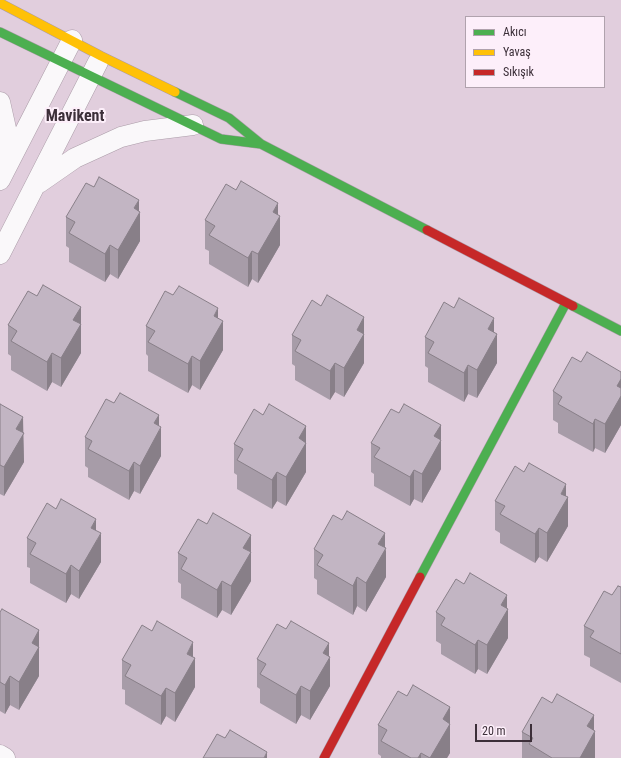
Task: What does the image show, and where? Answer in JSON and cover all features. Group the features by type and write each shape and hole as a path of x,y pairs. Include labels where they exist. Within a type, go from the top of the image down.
{"main road":[{"path":"0,3 101,56 229,118 261,144 621,331"},
{"path":"0,32 221,139 261,144"},
{"path":"324,758 566,303"}],"street":[{"path":"3,173 72,40"},
{"path":"0,254 101,56"},
{"path":"0,102 7,133 3,173"},
{"path":"34,187 75,158 115,140 145,131 193,125"},
{"path":"0,755 5,758"}],"building":[{"path":"99,177 139,200 134,208 140,212 118,250 110,245 105,254 69,233 75,222 66,217 86,183 94,187"},
{"path":"241,181 278,203 273,212 280,216 258,254 252,251 248,258 209,235 215,226 205,220 226,184 236,190"},
{"path":"43,285 81,307 73,320 81,324 61,358 52,353 47,362 11,341 17,331 8,325 28,291 37,296"},
{"path":"179,286 218,308 214,316 223,321 200,361 192,356 188,364 148,342 155,331 146,326 165,291 173,295"},
{"path":"327,295 364,317 357,330 364,334 344,368 335,363 330,371 295,351 301,340 292,335 312,300 321,306"},
{"path":"459,298 494,318 488,329 497,334 477,370 468,365 464,373 428,353 434,342 425,337 444,302 454,308"},
{"path":"587,352 621,372 621,379 617,386 621,388 621,396 605,424 595,419 593,424 558,404 562,397 553,391 572,357 581,362"},
{"path":"120,393 159,415 154,423 161,427 140,466 134,462 129,471 88,449 92,441 85,437 106,399 114,403"},
{"path":"0,404 23,417 16,429 24,433 4,467 0,465"},
{"path":"269,404 306,426 299,438 306,443 286,477 277,472 272,480 237,460 243,449 234,444 254,409 263,415"},
{"path":"404,404 441,425 434,436 441,440 422,474 414,470 410,477 374,457 380,448 371,443 391,409 399,413"},
{"path":"529,463 566,484 561,494 568,497 547,533 539,528 535,534 500,514 505,506 495,501 515,466 524,472"},
{"path":"61,499 96,519 91,528 101,533 79,571 71,565 66,574 30,554 36,543 27,538 47,503 56,509"},
{"path":"347,511 385,533 378,544 386,548 366,583 357,577 353,586 317,565 323,555 314,549 333,515 342,520"},
{"path":"213,513 251,535 243,548 251,552 231,586 222,581 217,590 181,569 187,558 178,553 198,519 207,524"},
{"path":"470,573 507,595 501,605 508,609 487,645 478,640 475,645 441,625 445,618 436,612 456,579 464,584"},
{"path":"618,586 621,587 621,654 590,637 594,631 584,626 604,591 612,595"},
{"path":"2,609 39,630 32,643 39,647 19,682 10,676 5,685 0,682 0,612"},
{"path":"157,621 193,642 187,654 195,658 175,693 166,688 161,696 125,676 131,665 122,660 142,625 152,631"},
{"path":"291,621 329,643 323,653 330,657 310,691 301,686 296,695 260,674 266,664 257,659 277,624 286,629"},
{"path":"413,685 450,707 443,719 450,724 430,758 421,753 418,758 411,758 381,741 387,730 378,725 398,691 407,696"},
{"path":"557,694 594,715 587,726 595,731 580,758 552,758 529,744 533,738 522,732 542,697 552,703"},
{"path":"230,730 267,752 264,758 203,758 217,734 225,738"}],"traffic: fast":[{"path":"0,32 221,139 261,144"},
{"path":"175,92 229,118 261,144 427,230"},
{"path":"420,577 566,303"},
{"path":"573,306 621,331"}],"traffic: slow":[{"path":"0,3 101,56 175,92"}],"traffic: jam":[{"path":"427,230 573,306"},
{"path":"324,758 420,577"}],"district":[{"name":"Mavikent","path":"75,117"}]}
